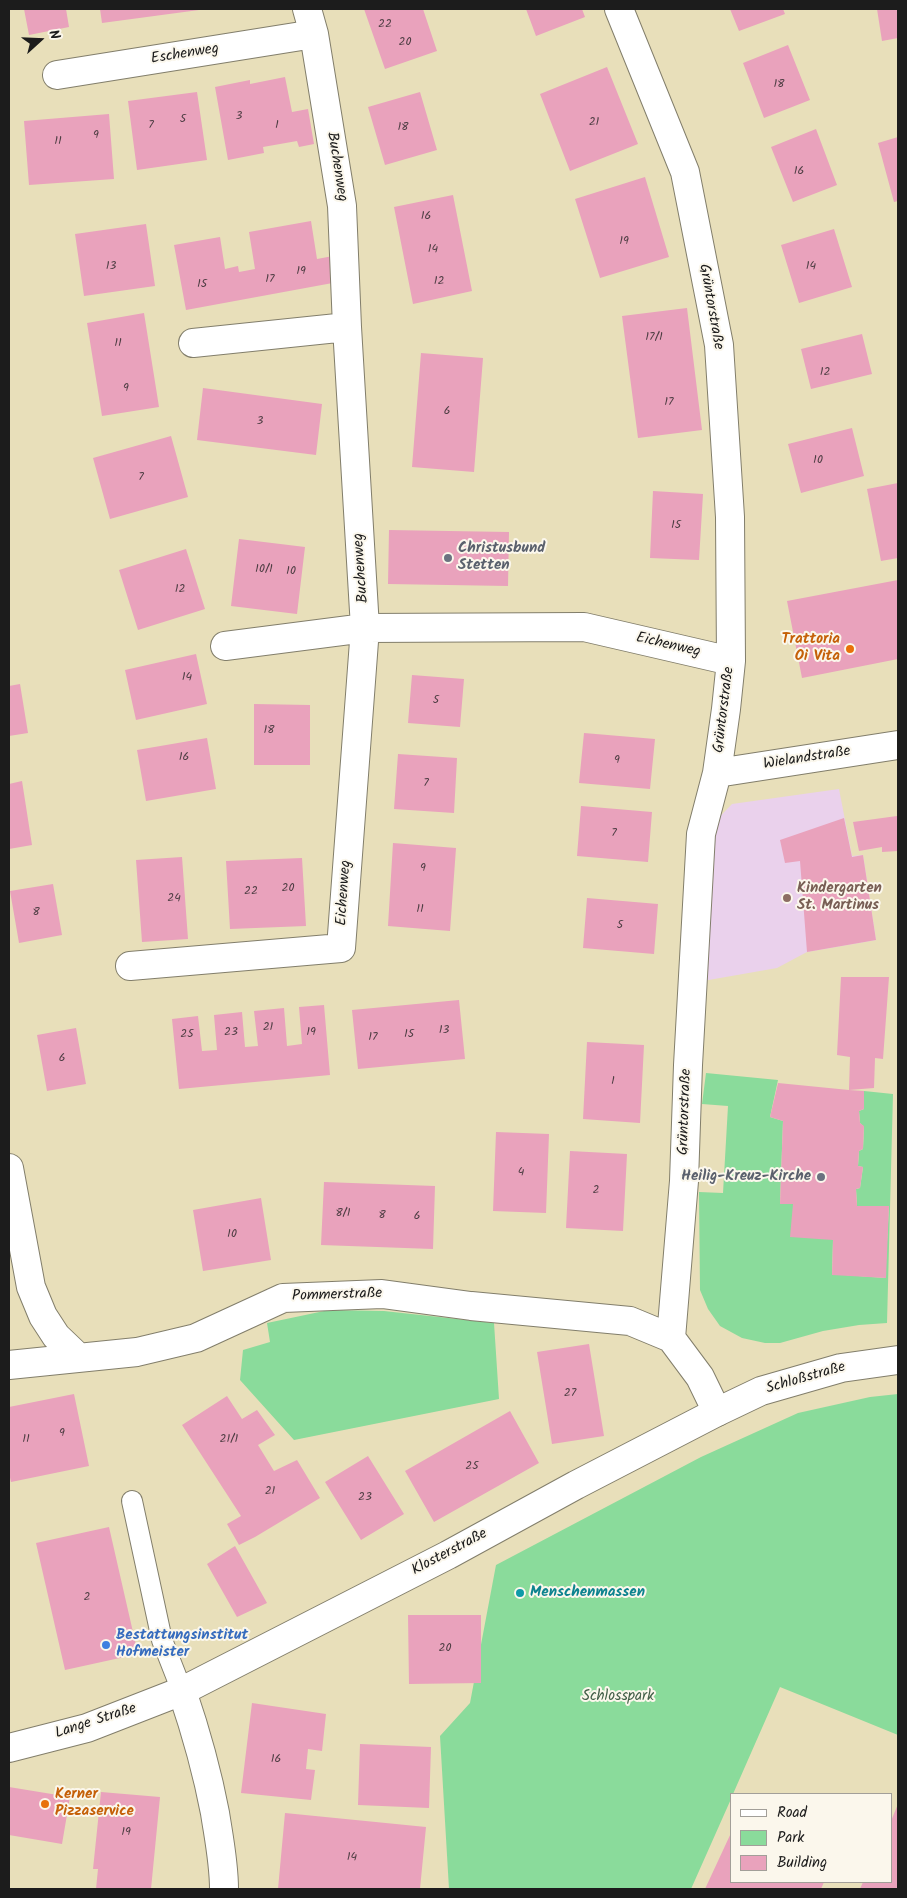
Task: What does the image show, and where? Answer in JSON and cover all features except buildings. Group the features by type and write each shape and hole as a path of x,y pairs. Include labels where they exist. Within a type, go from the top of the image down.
{"street":[{"name":"Buchenweg","path":"307,9 314,34 342,206 347,328 365,628"},
{"name":"Grüntorstraße","path":"619,9 685,172 718,345 730,517 731,661 717,773 701,834 688,1065 684,1181 671,1338"},
{"name":"Eschenweg","path":"57,75 314,34"},
{"path":"193,343 347,328"},
{"name":"Eichenweg","path":"225,646 365,628 584,626 731,661"},
{"name":"Eichenweg","path":"130,966 341,948 365,628"},
{"name":"Wielandstraße","path":"717,773 898,745"},
{"path":"9,1168 31,1287 43,1316 56,1336 78,1357"},
{"name":"Pommerstraße","path":"9,1365 137,1352 196,1338 283,1298 382,1294 471,1306 630,1320 671,1338"},
{"path":"671,1338 700,1377 717,1412"},
{"name":"Schloßstraße","path":"717,1412 761,1391 812,1375 841,1368 898,1360"},
{"name":"Klosterstraße","path":"182,1692 448,1555 576,1485 717,1412"},
{"path":"182,1692 196,1732 207,1774 224,1864 224,1889"},
{"name":"Lange Straße","path":"9,1748 87,1728 182,1692"}],"lane":[{"path":"132,1501 162,1640 182,1692"}],"shaded area":[{"name":"Kindergarten St. Martinus","path":"839,789 852,856 863,855 876,940 807,952 777,968 703,981 705,832 732,804"}],"green space":[{"path":"706,1073 778,1080 770,1117 783,1121 780,1204 793,1204 833,1240 832,1274 885,1278 889,1206 857,1206 856,1189 860,1188 863,1167 858,1166 859,1151 863,1149 864,1127 860,1123 859,1111 864,1109 864,1091 893,1094 887,1323 823,1331 780,1343 765,1343 742,1338 720,1326 708,1309 700,1290 699,1192 723,1193 728,1106 702,1104"},
{"path":"329,1310 384,1311 494,1323 499,1399 294,1440 240,1380 243,1350 270,1342 267,1323"},
{"name":"Schlosspark","path":"898,1394 898,1735 780,1687 733,1793 730,1793 730,1801 691,1889 449,1889 440,1736 470,1703 496,1565 701,1457 798,1413 870,1397"}],"place":[{"name":"Christusbund Stetten","path":"448,558"},
{"name":"Trattoria Oi Vita","path":"850,649"},
{"name":"Kindergarten St. Martinus","path":"787,898"},
{"name":"Heilig-Kreuz-Kirche","path":"821,1177"},
{"name":"Menschenmassen","path":"520,1593"},
{"name":"Bestattungsinstitut Hofmeister","path":"106,1645"},
{"name":"Kerner Pizzaservice","path":"45,1804"}]}
